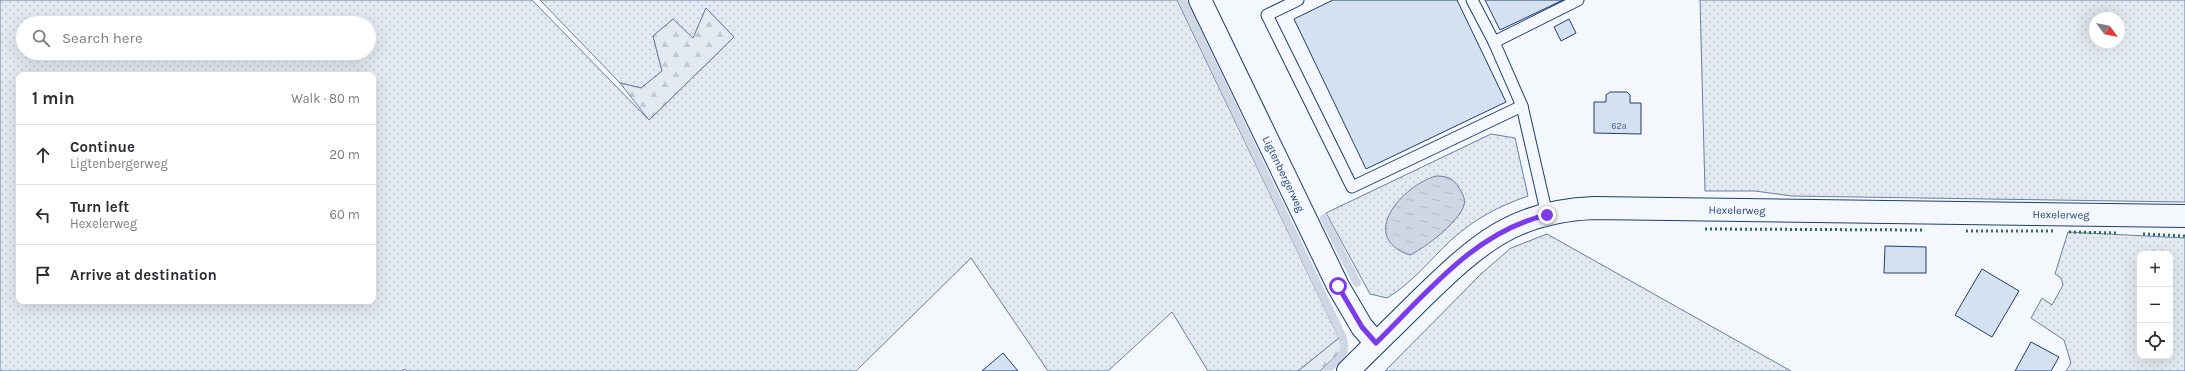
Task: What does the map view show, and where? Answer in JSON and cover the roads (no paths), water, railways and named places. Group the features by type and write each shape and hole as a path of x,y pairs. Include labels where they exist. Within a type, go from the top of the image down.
{"street":[{"name":"Ligtenbergerweg","path":"1200,0 1338,286 1362,327 1376,343"},
{"name":"Hexelerweg","path":"1348,371 1459,262 1488,240 1514,225 1547,215 1575,210 1602,208 2185,216"}],"lane":[{"path":"1298,0 1267,15 1352,188 1522,106"},
{"path":"1472,0 1494,42 1522,106 1547,215"},
{"path":"1494,42 1578,0"}],"water":[{"path":"1436,176 1443,176 1455,182 1463,196 1464,205 1456,219 1449,226 1433,240 1410,255 1395,247 1387,236 1386,225 1390,212 1410,190"}],"waterway":[{"path":"1182,0 1343,338 1343,353 1326,371"},
{"path":"1324,218 1357,283"}]}
